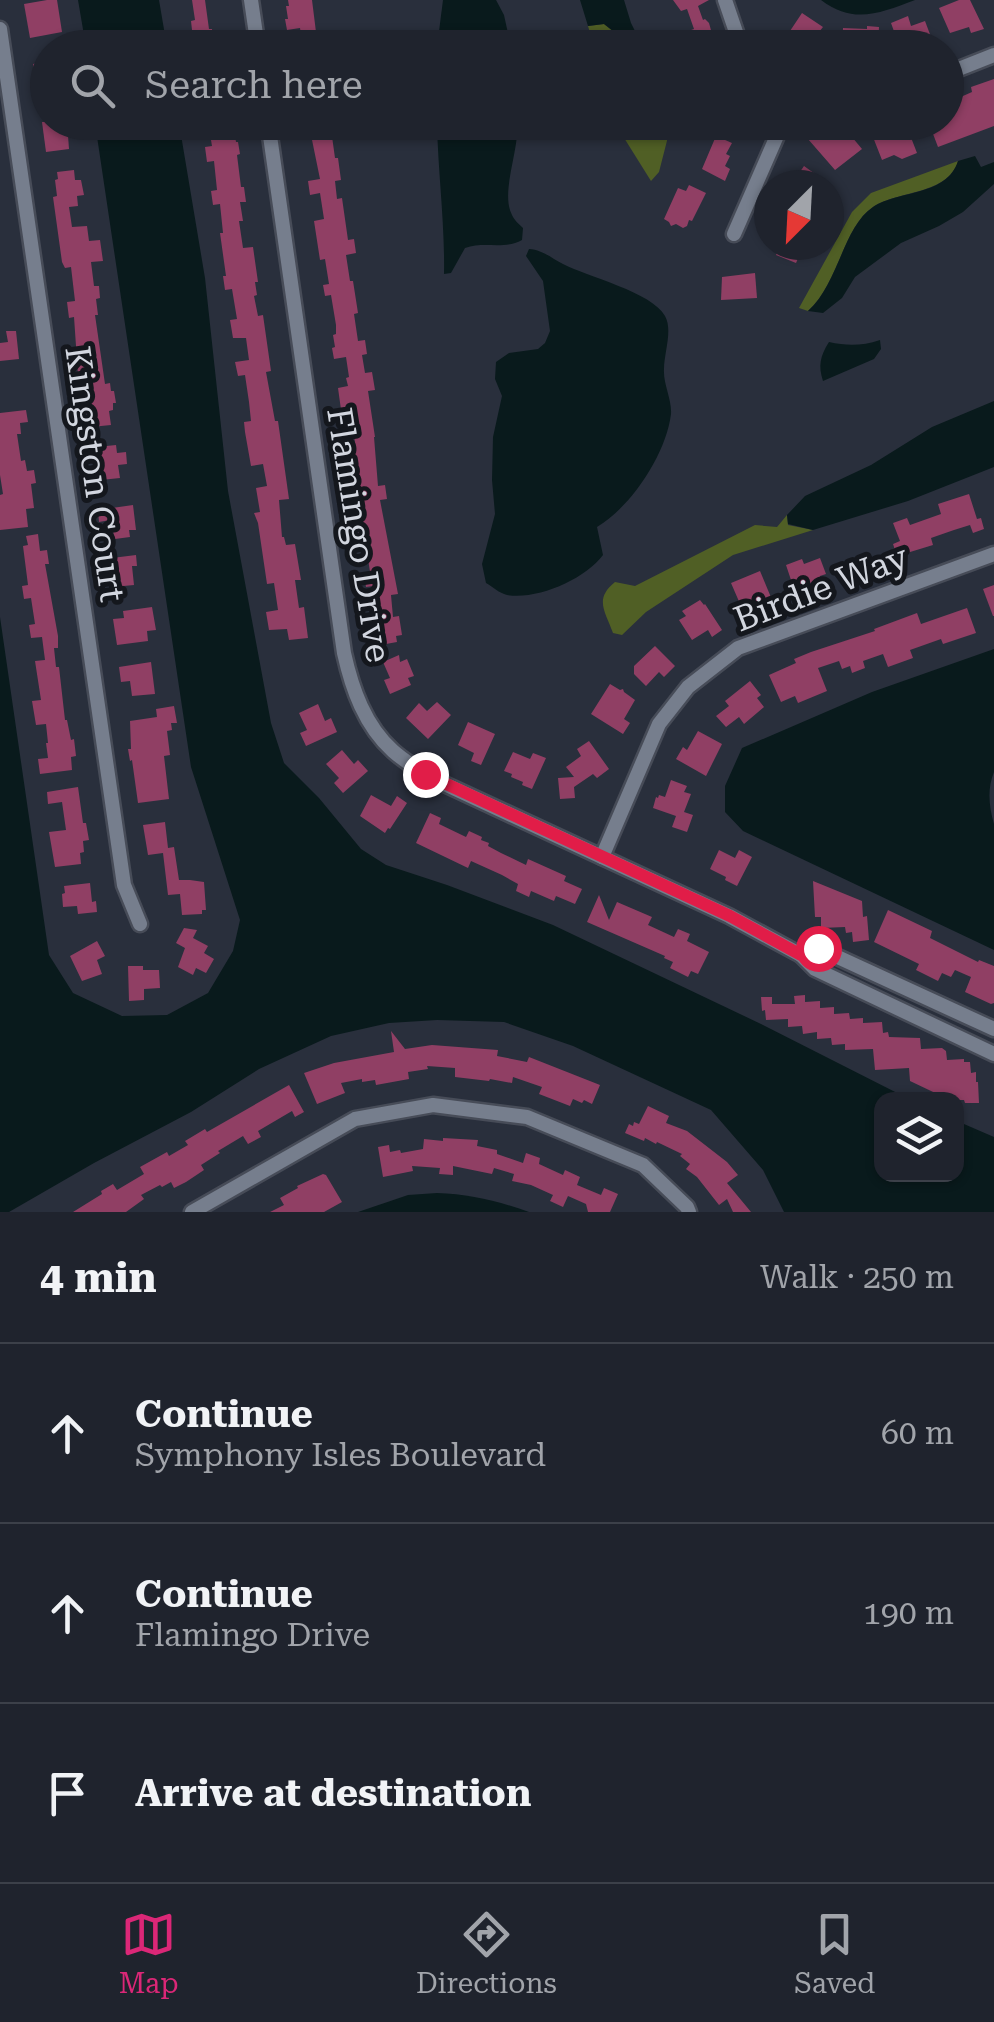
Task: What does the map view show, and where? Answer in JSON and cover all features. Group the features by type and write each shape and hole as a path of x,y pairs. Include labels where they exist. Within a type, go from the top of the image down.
{"street":[{"path":"251,0 255,30"},
{"path":"725,0 735,30"},
{"name":"Kingston Court","path":"0,29 124,885 140,924"},
{"path":"964,67 994,55"},
{"name":"Flamingo Drive","path":"271,140 344,654 352,690 372,726 392,750 425,774 730,916 801,955 815,969 994,1054"},
{"path":"734,234 775,140"},
{"name":"Birdie Way","path":"602,857 660,724 688,687 738,648 994,554"},
{"path":"801,955 818,948 994,1030"},
{"path":"192,1212 355,1119 433,1105 527,1117 626,1158 643,1166 689,1212"}],"green space":[{"path":"604,24 612,30 589,30 588,26"},
{"path":"625,140 667,140 659,172 651,181"},
{"path":"958,161 953,172 934,186 873,207 855,228 844,251 844,226 871,193"},
{"path":"826,260 840,260 827,286 808,311 799,308"},
{"path":"787,515 788,525 813,530 733,555 646,612 622,635 613,633 603,600 615,582 635,586 755,525 777,527"}],"shaded area":[{"path":"78,0 159,0 164,30 83,30"},
{"path":"443,0 496,0 507,30 439,30"},
{"path":"580,0 624,0 634,30 612,30 604,24 588,26"},
{"path":"821,0 915,0 879,12 856,14"},
{"path":"98,140 182,140 205,278 228,491 271,723 284,763 361,849 386,865 553,925 895,1092 874,1092 874,1182 964,1182 964,1124 994,1137 994,1212 784,1212 763,1170 711,1110 573,1046 504,1022 437,1020 389,1023 331,1036 259,1069 191,1112 9,1212 0,1212 0,617 49,955 73,993 122,1016 167,1015 208,993 233,951 240,920 191,767"},
{"path":"438,140 516,140 508,195 512,215 523,228 522,240 465,248 451,273 444,274"},
{"path":"975,156 981,167 994,162 994,184 963,212 901,243 855,277 842,298 823,313 808,311 827,286 839,260 844,260 844,248 863,216 884,202 944,181 958,161"},
{"path":"529,249 634,292 658,307 668,328 664,375 671,414 662,446 645,478 623,506 597,527 603,555 573,580 519,596 504,594 486,583 482,564 495,514 493,437 502,396 495,379 496,362 509,353 538,349 550,331 543,281 526,256"},
{"path":"880,340 881,349 874,359 823,381 821,361 829,342 854,345"},
{"path":"994,401 994,467 908,501 813,530 788,524 787,515 805,496 871,465 932,427"},
{"path":"994,649 994,772 990,798 994,824 994,950 743,831 725,812 725,786 742,748 872,692"},
{"path":"437,1193 484,1199 529,1212 358,1212 408,1195"}],"building":[{"path":"57,0 62,30 30,30 30,38 24,4"},
{"path":"192,0 205,0 212,30 192,30 191,21 195,20"},
{"path":"288,0 312,0 316,30 287,30"},
{"path":"673,0 709,0 698,6 711,30 691,30 694,29 687,9 681,11"},
{"path":"970,0 984,29 971,33 969,27 949,30 939,8"},
{"path":"802,13 823,27 821,30 791,30"},
{"path":"908,16 911,26 925,21 928,30 894,30 891,23"},
{"path":"879,27 879,30 843,30 843,28"},
{"path":"994,79 994,126 964,137 964,96 972,92 971,87"},
{"path":"44,140 68,140 69,149 46,152"},
{"path":"211,140 238,142 246,202 240,202 243,221 239,221 243,248 253,247 258,282 254,296 258,316 263,315 271,371 266,372 278,421 289,499 279,500 282,537 286,545 295,544 301,580 295,580 308,638 289,640 287,629 269,630 266,612 278,610 274,583 267,584 254,513 260,512 256,488 267,486 263,464 251,466 245,432 244,422 251,421 249,402 245,375 238,376 235,362 249,360 246,338 233,338 230,320 237,319 232,289 225,290 220,204 213,205 211,191 217,190 214,161 207,162 205,147 212,146"},
{"path":"312,140 332,140 341,180 335,181 337,199 342,198 348,240 354,239 356,253 346,255 358,313 354,314 358,341 365,340 365,373 372,372 375,390 368,391 378,486 385,485 387,499 380,500 398,594 391,595 393,617 399,616 402,635 396,636 397,642 375,646 372,632 378,631 373,586 366,587 364,573 370,572 366,545 360,546 357,533 364,532 360,504 354,505 354,463 348,463 346,449 356,449 352,422 343,424 338,388 348,386 349,377 346,357 334,359 336,325 331,295 325,296 323,285 329,284 325,259 320,260 314,221 324,219 320,193 310,195 308,181 320,179"},
{"path":"714,140 732,143 726,154 730,156 725,166 730,169 725,181 702,169"},
{"path":"809,140 854,140 862,149 835,170"},
{"path":"874,140 912,140 917,153 882,160"},
{"path":"935,140 957,140 938,147"},
{"path":"74,170 84,195 77,196 78,206 69,207 72,227 87,226 89,241 100,240 103,261 91,262 94,286 99,286 95,315 105,384 110,383 116,403 109,411 111,425 91,427 90,413 85,414 74,317 69,318 67,302 75,301 71,267 65,268 62,262 53,197 57,196 57,172"},
{"path":"689,185 706,193 687,226 671,226 664,219 678,188 686,191"},
{"path":"755,273 757,298 721,300 722,277"},
{"path":"6,331 16,331 19,359 0,361 0,343 8,342"},
{"path":"26,410 28,422 20,423 21,434 17,434 21,461 25,460 27,471 34,470 34,508 26,509 28,527 0,530 0,413"},
{"path":"116,445 117,453 126,452 127,464 118,465 120,478 101,480 97,447"},
{"path":"969,494 984,529 973,533 970,525 931,538 933,545 897,556 893,544 900,541 893,523 907,518 910,525 941,514 938,504"},
{"path":"133,505 136,530 129,530 130,537 115,539 110,520 99,522 98,510"},
{"path":"38,534 40,551 47,550 49,564 45,564 58,636 58,648 54,648 56,667 76,756 71,757 72,770 40,774 38,759 48,758 46,724 36,725 32,701 41,700 35,661 45,660 42,637 31,638 29,625 35,624 31,598 24,599 22,586 28,585 23,546 28,545 26,536"},
{"path":"136,555 137,566 132,566 134,585 113,587 104,559"},
{"path":"820,558 826,574 805,585 809,594 797,598 786,565"},
{"path":"760,571 775,607 760,613 757,607 744,613 731,583"},
{"path":"994,585 994,616 993,616 983,589"},
{"path":"700,600 722,630 712,637 708,630 692,640 679,620 686,616 682,611"},
{"path":"152,607 156,630 147,631 148,641 117,645 113,619 124,618 123,611"},
{"path":"967,608 976,633 910,650 913,658 888,667 883,654 863,661 865,668 852,673 850,666 842,669 839,661 818,668 827,691 798,703 795,696 781,702 769,675 796,663 794,659 917,613 921,624"},
{"path":"655,646 675,666 664,677 659,672 646,686 634,674 634,666"},
{"path":"399,655 400,662 407,659 414,676 408,678 411,685 390,694 384,680 390,678 383,662"},
{"path":"151,662 155,694 132,696 130,681 121,682 119,667"},
{"path":"750,681 761,695 757,698 764,707 744,724 739,717 726,727 716,716 729,706 725,701"},
{"path":"610,684 635,700 624,719 630,723 623,734 591,714"},
{"path":"437,702 451,715 428,739 406,718 419,703 427,711"},
{"path":"318,704 325,721 331,718 337,732 306,746 300,733 307,730 299,713"},
{"path":"174,706 177,723 171,723 172,730 167,731 170,755 164,756 169,799 138,803 128,749 130,721 157,717 156,709"},
{"path":"468,722 495,734 481,765 471,761 474,753 458,745"},
{"path":"698,731 722,744 706,776 676,759 683,747 687,750"},
{"path":"589,741 609,769 574,787 575,798 560,799 558,778 574,777 566,767 581,756 577,749"},
{"path":"342,750 354,764 358,760 368,771 343,793 334,783 339,778 326,764"},
{"path":"513,752 530,759 533,753 546,758 532,789 504,771"},
{"path":"671,780 687,786 684,792 691,794 684,812 693,815 687,832 672,827 676,816 653,808 656,797 665,797"},
{"path":"78,787 89,840 83,841 81,864 55,867 49,832 66,830 62,802 48,804 47,792"},
{"path":"371,795 391,806 397,796 407,803 385,833 360,816"},
{"path":"430,813 441,818 439,824 466,837 469,831 482,837 488,846 526,865 528,859 566,876 564,881 582,889 575,904 556,896 554,901 531,891 529,897 516,891 518,884 502,875 471,861 468,868 416,843"},
{"path":"165,822 168,848 174,847 179,880 204,882 206,910 202,914 182,915 180,894 168,895 163,853 148,855 143,825"},
{"path":"719,850 735,858 739,850 752,857 737,886 710,869"},
{"path":"813,881 862,901 869,940 853,942 852,932 846,933 845,927 821,928 821,917 815,917"},
{"path":"90,883 97,912 78,914 77,906 63,907 64,886"},
{"path":"599,895 609,920 617,902 652,917 648,925 674,937 678,929 690,934 687,941 709,952 698,974 691,971 688,977 670,968 673,962 665,956 587,922"},
{"path":"888,910 932,931 930,938 994,966 994,1003 965,992 971,977 955,970 951,977 942,973 938,981 916,970 919,964 874,942"},
{"path":"184,928 197,930 193,938 208,946 204,953 214,959 206,973 196,968 193,975 178,967 185,948 176,943"},
{"path":"97,941 105,956 97,960 102,974 82,981 70,956"},
{"path":"128,966 159,970 160,988 144,989 144,1000 129,1001"},
{"path":"805,995 805,1002 820,1001 820,1008 834,1007 834,1014 849,1013 850,1019 863,1018 863,1023 882,1022 883,1033 888,1032 889,1037 920,1038 921,1049 942,1048 947,1060 970,1062 971,1073 976,1072 979,1103 965,1103 964,1092 933,1092 910,1081 909,1068 875,1070 873,1049 845,1050 845,1044 832,1045 831,1038 817,1039 817,1032 803,1034 802,1026 788,1027 788,1019 766,1020 761,997 772,997 772,1004 795,1004 794,996"},
{"path":"391,1031 405,1049 432,1045 498,1050 497,1056 527,1062 529,1057 600,1085 592,1104 573,1099 570,1106 539,1094 542,1087 513,1077 512,1083 455,1077 455,1068 427,1066 428,1069 408,1072 409,1079 376,1085 375,1080 362,1079 341,1083 345,1093 317,1104 304,1073 394,1052"},
{"path":"289,1085 304,1112 295,1117 292,1111 258,1131 261,1137 248,1144 243,1136 218,1151 201,1165 204,1170 186,1182 174,1188 171,1182 160,1185 141,1195 144,1199 126,1212 73,1212 113,1184 117,1190 144,1174 140,1167 167,1152 169,1156 205,1129 207,1132"},
{"path":"648,1106 669,1116 666,1123 687,1131 727,1162 738,1175 727,1183 751,1212 733,1212 727,1199 719,1205 686,1169 690,1164 682,1154 625,1133 629,1124 639,1124"},
{"path":"424,1139 478,1140 477,1146 497,1150 497,1154 523,1163 526,1153 563,1175 565,1170 580,1177 577,1185 601,1195 604,1188 618,1194 610,1212 588,1212 586,1204 568,1196 563,1207 550,1201 553,1195 512,1181 514,1174 494,1168 492,1174 453,1166 453,1175 439,1174 440,1168 412,1166 413,1171 383,1177 378,1147 389,1145 390,1152 401,1153 423,1149"},
{"path":"323,1174 342,1202 324,1212 270,1212 284,1205 280,1198"}],"route":[{"path":"425,774 730,916 801,955 818,948"}]}
